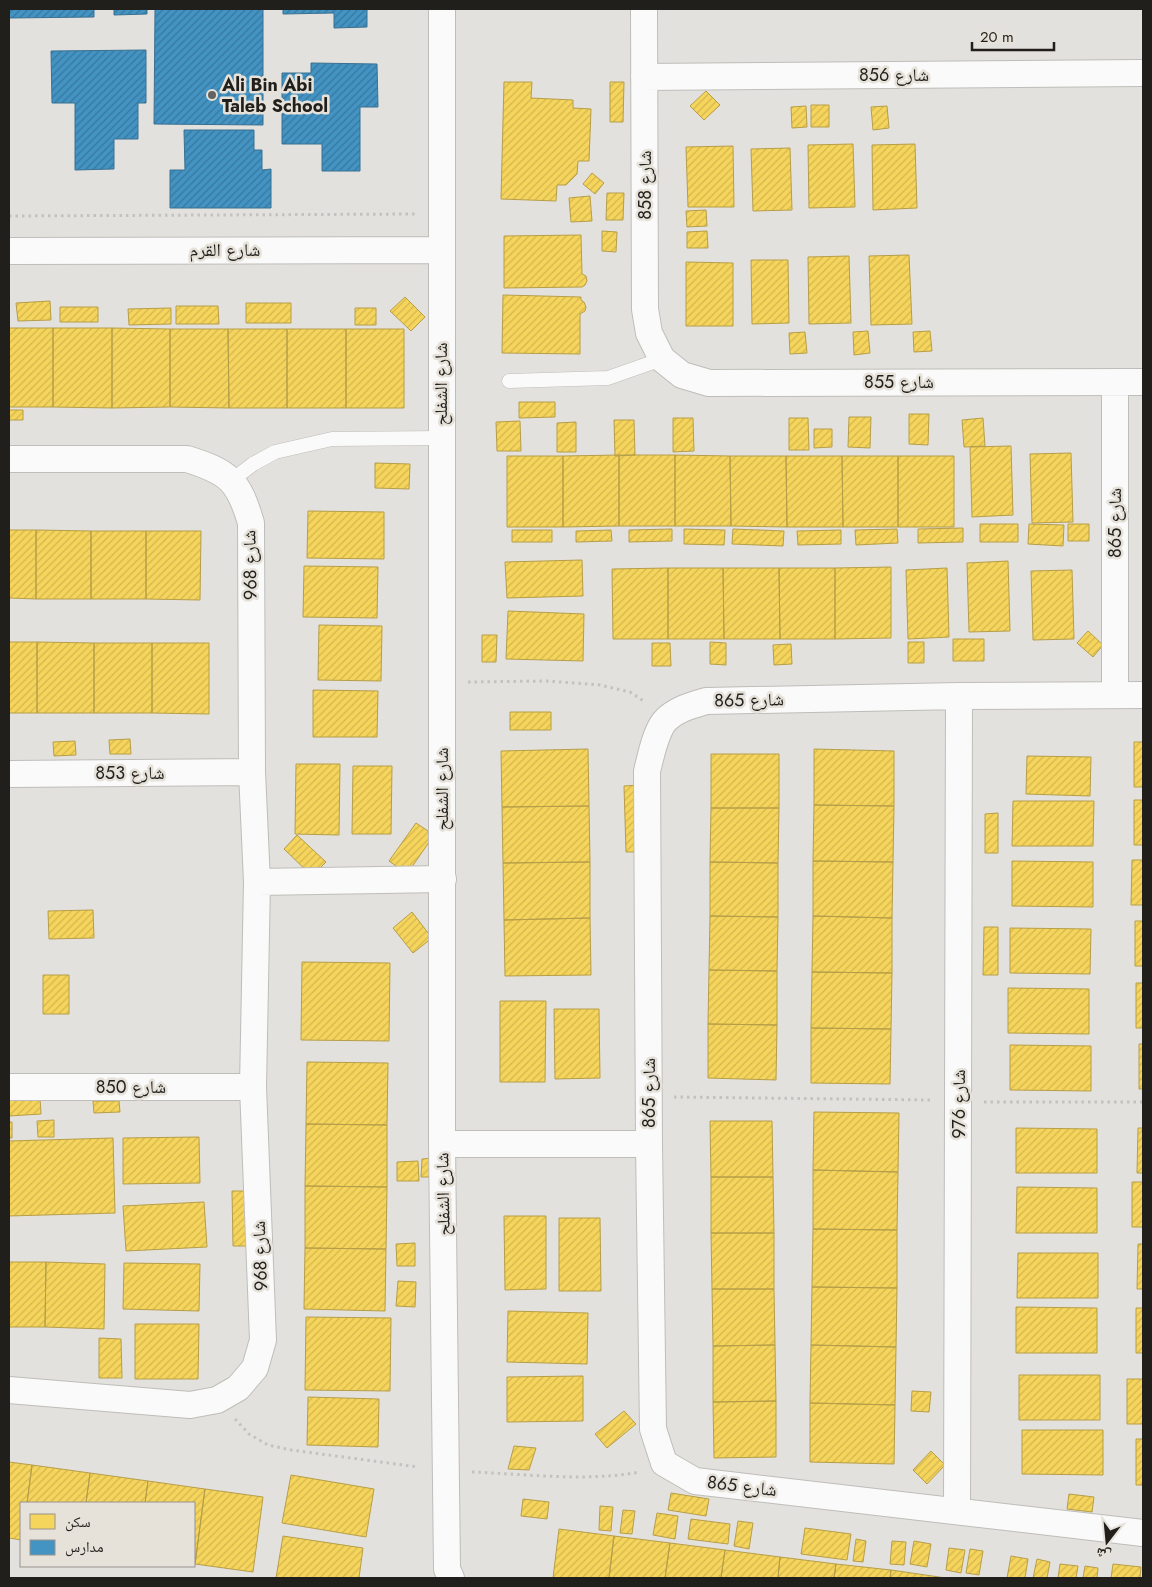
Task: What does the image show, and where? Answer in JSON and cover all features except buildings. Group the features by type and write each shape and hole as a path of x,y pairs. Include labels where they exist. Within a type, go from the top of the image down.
{"street":[{"name":"شارع الشفلح","path":"442,9 442,1144 446,1575"},
{"name":"شارع 858","path":"644,9 645,309 649,333 662,359"},
{"name":"شارع 856","path":"644,77 1143,73"},
{"name":"شارع القرم","path":"9,251 442,250"},
{"name":"شارع 855","path":"662,359 682,375 710,383 1143,382"},
{"name":"شارع 865","path":"1115,382 1115,695"},
{"name":"شارع 968","path":"9,459 187,459 212,467 232,480 244,499 251,524 252,772 256,882 253,1087 263,1340 255,1368 238,1388 217,1400 190,1405 9,1390"},
{"name":"شارع 865","path":"1143,695 706,700 684,708 664,722 654,743 647,770 653,1429 664,1463 695,1480 1143,1533"},
{"name":"شارع 976","path":"957,1511 959,696"},
{"name":"شارع 853","path":"9,774 252,772"},
{"path":"256,882 442,879"},
{"name":"شارع 850","path":"9,1087 253,1087"},
{"name":"شارع 865","path":"442,1144 649,1144"}],"lane":[{"path":"509,380 608,378 662,359"},
{"path":"232,480 253,464 276,452 332,439 441,438"}],"path":[{"path":"9,216 418,214"},
{"path":"442,682 548,681 600,685 630,692 653,707 664,722"},
{"path":"649,1096 995,1102 1143,1102"}],"place":[{"name":"Ali Bin Abi Taleb School","path":"212,95"}]}
